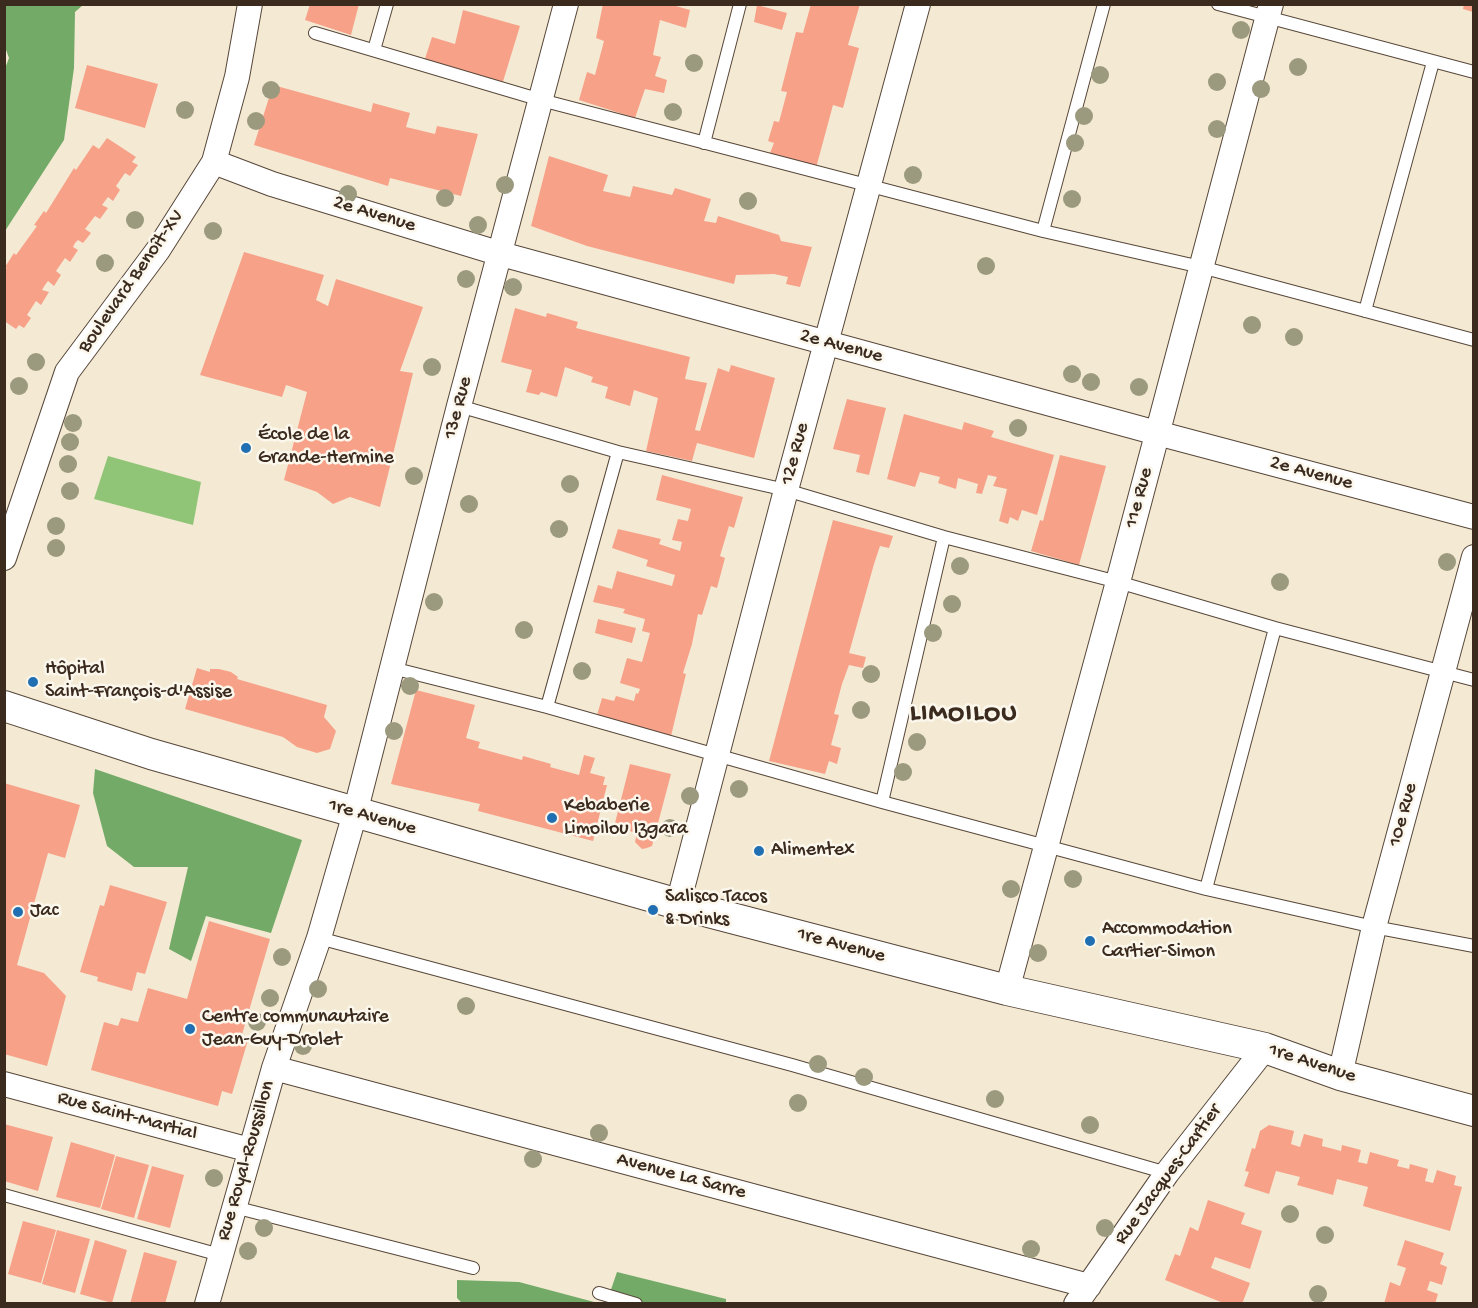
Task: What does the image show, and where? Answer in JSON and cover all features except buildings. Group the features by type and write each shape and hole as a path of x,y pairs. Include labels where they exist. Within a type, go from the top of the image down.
{"street":[{"name":"Boulevard Benoît-XV","path":"4,558 68,372 158,250 214,162 237,77 250,4"},
{"name":"13e Rue","path":"355,813 459,406 566,4"},
{"name":"12e Rue","path":"678,904 867,185 918,4"},
{"name":"11e Rue","path":"1007,990 1270,11"},
{"name":"2e Avenue","path":"214,162 272,184 501,254 1473,517"},
{"name":"10e Rue","path":"1340,1075 1374,927 1473,556"},
{"name":"1re Avenue","path":"4,706 152,754 678,904 1007,990 1265,1048 1340,1075 1473,1111"},
{"name":"Rue Royal-Roussillon","path":"207,1304 274,1068 319,938 355,813"},
{"name":"Rue Jacques-Cartier","path":"1083,1295 1167,1173 1265,1048"},
{"name":"Avenue La Sarre","path":"274,1068 1083,1295"},
{"name":"Rue Saint-Martial","path":"4,1084 250,1150"}],"lane":[{"path":"375,50 387,4"},
{"path":"704,142 741,4"},
{"path":"1043,231 1104,4"},
{"path":"1218,4 1270,11 1433,62 1473,72"},
{"path":"315,33 541,100 1043,231 1201,267 1473,340"},
{"path":"1365,311 1433,62"},
{"path":"459,406 618,452 786,490 944,537 1118,582 1275,628 1473,680"},
{"path":"548,707 618,452"},
{"path":"882,802 944,537"},
{"path":"1206,889 1275,628"},
{"path":"392,668 548,707 882,802 1206,889 1374,927 1473,946"},
{"path":"319,938 792,1065 1167,1173"},
{"path":"4,1195 220,1255"},
{"path":"234,1207 473,1268"},
{"path":"599,1293 636,1304"}],"green space":[{"path":"5,4 83,5 75,12 74,68 64,140 5,231 4,71 9,58 5,47"},
{"path":"108,456 201,482 193,525 94,499"},
{"path":"95,769 302,840 271,933 206,916 191,961 169,949 188,867 134,867 107,846 93,793"},
{"path":"617,1272 726,1299 726,1304 606,1304"},
{"path":"457,1280 519,1282 598,1303 462,1303 457,1298"}],"place":[{"name":"École de la Grande-Hermine","path":"246,448"},
{"name":"Hôpital Saint-François-d'Assise","path":"33,682"},
{"name":"Kebaberie Limoilou Izgara","path":"552,818"},
{"name":"Alimentex","path":"759,851"},
{"name":"Salisco Tacos & Drinks","path":"653,910"},
{"name":"Jac","path":"18,912"},
{"name":"Accommodation Cartier-Simon","path":"1090,941"},
{"name":"Centre communautaire Jean-Guy-Drolet","path":"190,1029"}],"district":[{"name":"LIMOILOU","path":"964,715"}]}
